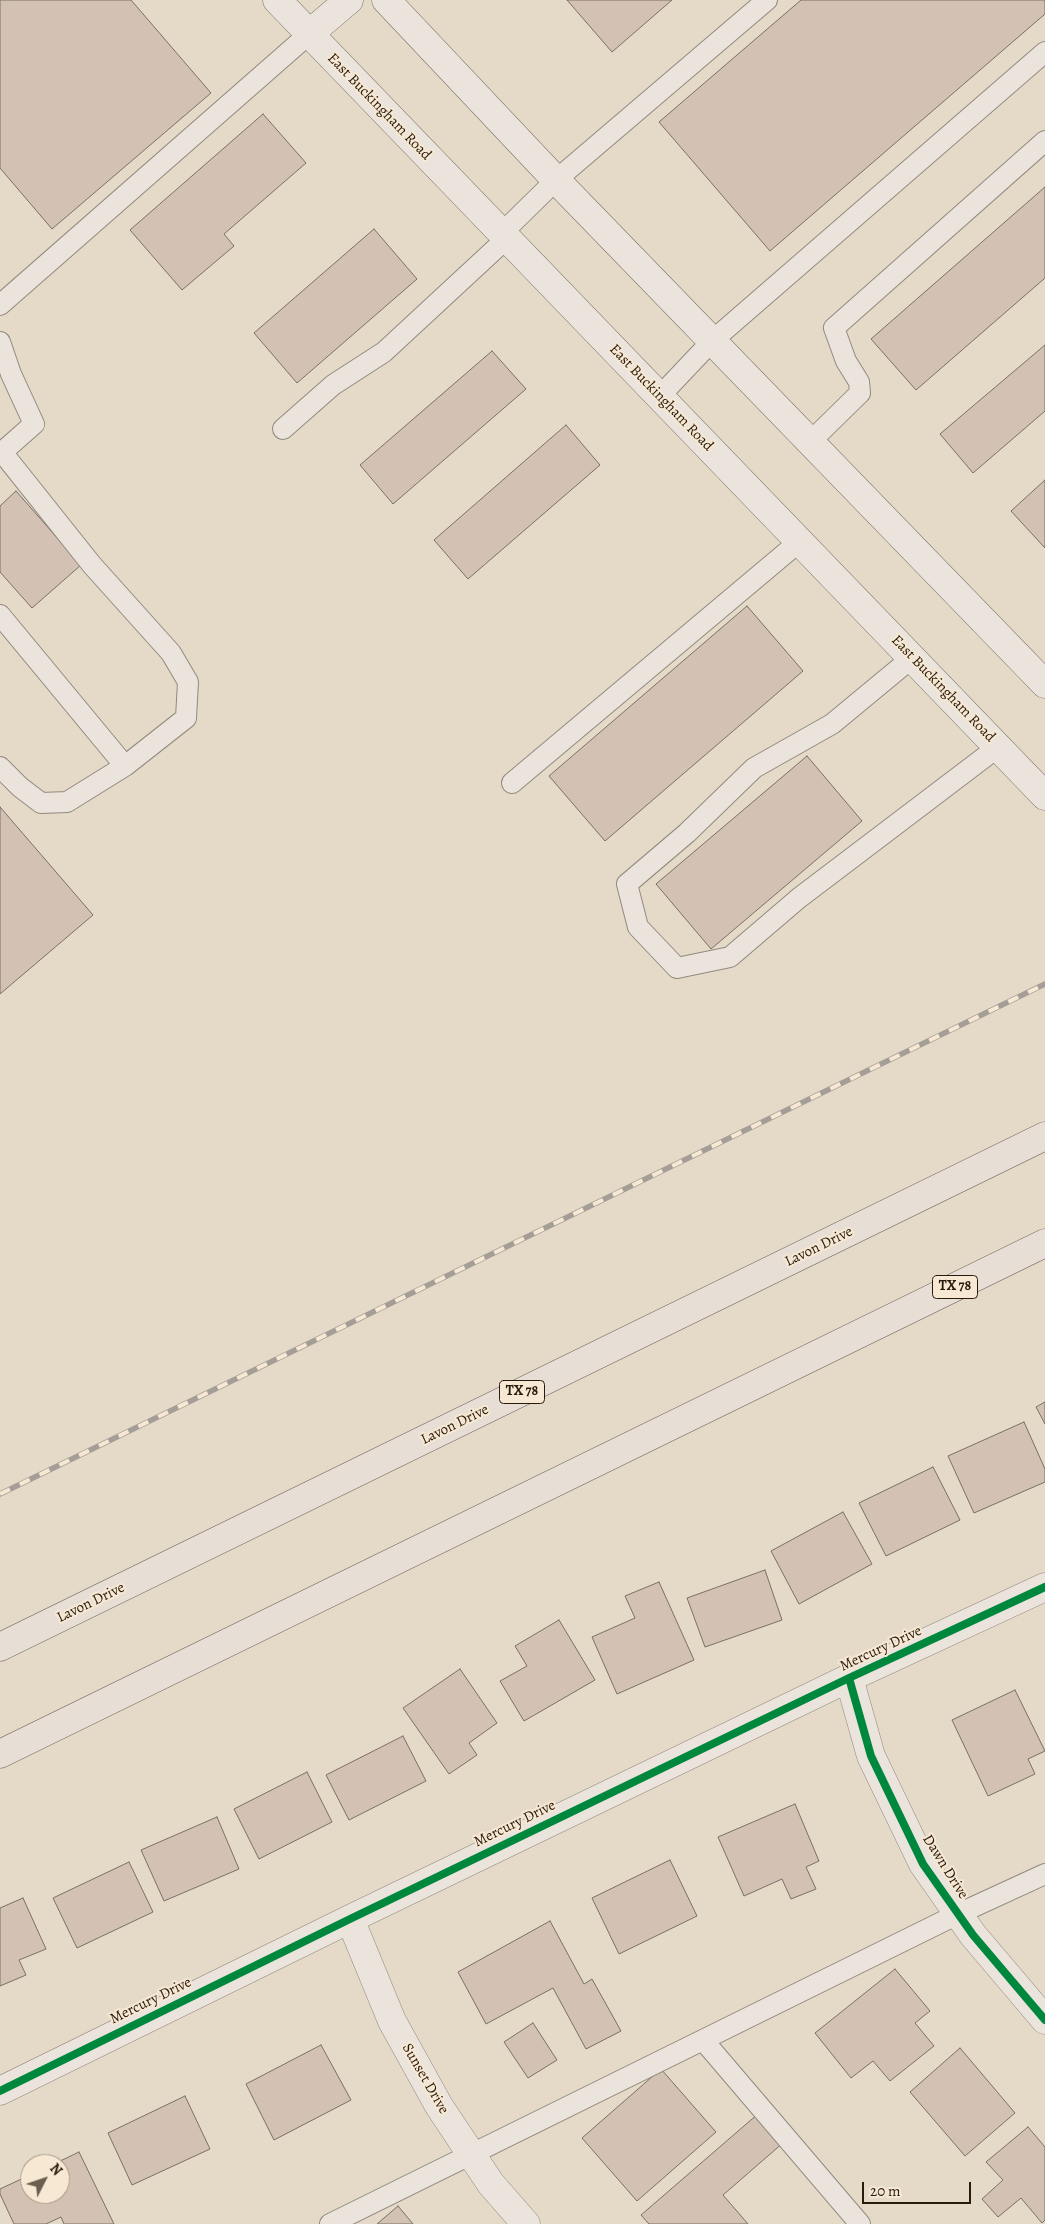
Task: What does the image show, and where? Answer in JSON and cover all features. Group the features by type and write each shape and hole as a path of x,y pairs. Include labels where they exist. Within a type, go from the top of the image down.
{"main road":[{"name":"East Buckingham Road","path":"277,0 504,237 913,657 1045,796"},
{"path":"309,34 349,0"},
{"path":"386,0 556,180 1045,684"},
{"name":"Lavon Drive","path":"0,1648 1045,1136"},
{"name":"TX 78","path":"0,1754 1045,1243"},
{"name":"Mercury Drive","path":"0,2091 350,1919 849,1678 1045,1587"},
{"name":"Dawn Drive","path":"849,1678 870,1756 923,1864 973,1935 1045,2020"},
{"name":"Sunset Drive","path":"350,1919 392,2021 439,2106 491,2184 526,2224"}],"lane":[{"path":"282,429 333,385 384,352 504,237 556,180 767,0"},
{"path":"0,305 309,34"},
{"path":"660,396 712,341 1045,52"},
{"path":"810,442 860,393 860,382 846,360 834,328 1045,141"},
{"path":"0,342 11,374 34,424 1,453 92,565 171,653 188,682 186,718 125,766 67,802 41,803 20,787 0,767"},
{"path":"512,783 800,541"},
{"path":"0,615 125,766"},
{"path":"913,657 832,724 754,768 687,833 627,884 638,927 677,968 730,957 799,898 998,747"},
{"path":"330,2224 958,1914 1045,1874"},
{"path":"704,2040 860,2224"}],"building":[{"path":"0,0 131,0 211,93 52,229 0,168"},
{"path":"567,0 672,0 612,52"},
{"path":"801,0 1045,0 1045,14 770,251 659,122"},
{"path":"263,114 306,163 224,234 234,246 182,290 130,230"},
{"path":"1045,187 1045,278 916,390 871,339"},
{"path":"374,229 417,279 297,383 254,333"},
{"path":"1045,345 1045,411 973,473 940,434"},
{"path":"492,351 526,389 393,504 360,465"},
{"path":"566,425 600,465 468,579 434,540"},
{"path":"1045,480 1045,548 1011,511"},
{"path":"16,491 81,565 32,608 0,572 0,506"},
{"path":"747,606 803,671 605,841 549,776"},
{"path":"807,756 862,821 711,949 656,884"},
{"path":"0,807 93,915 0,994"},
{"path":"1045,1402 1045,1424 1036,1407"},
{"path":"1024,1422 1045,1469 1045,1482 974,1513 948,1456"},
{"path":"933,1467 960,1520 886,1556 859,1503"},
{"path":"843,1512 872,1564 799,1604 771,1551"},
{"path":"765,1570 782,1620 705,1647 687,1598"},
{"path":"659,1582 694,1660 617,1694 592,1637 635,1618 625,1596"},
{"path":"559,1620 595,1680 524,1721 500,1681 527,1666 515,1646"},
{"path":"460,1669 497,1723 469,1743 477,1755 449,1774 403,1708"},
{"path":"1015,1690 1045,1751 1028,1759 1035,1774 988,1796 952,1720"},
{"path":"403,1736 426,1781 349,1820 326,1775"},
{"path":"307,1772 332,1822 259,1859 234,1809"},
{"path":"795,1804 819,1861 806,1867 816,1889 791,1899 782,1879 744,1896 718,1837"},
{"path":"217,1817 239,1869 164,1901 141,1850"},
{"path":"670,1860 697,1916 619,1954 592,1898"},
{"path":"129,1862 153,1912 77,1948 53,1898"},
{"path":"23,1898 46,1949 19,1960 26,1975 0,1986 0,1908"},
{"path":"550,1921 584,1984 592,1979 621,2031 586,2049 553,1988 486,2024 458,1972"},
{"path":"895,1969 930,2011 915,2023 934,2046 890,2081 873,2061 851,2078 815,2033"},
{"path":"533,2023 557,2060 528,2078 504,2042"},
{"path":"321,2045 351,2100 274,2140 246,2084"},
{"path":"960,2048 1015,2113 965,2156 910,2092"},
{"path":"661,2069 716,2132 637,2201 582,2138"},
{"path":"185,2096 210,2149 132,2185 108,2133"},
{"path":"759,2113 784,2142 723,2195 748,2224 649,2224 641,2215"},
{"path":"1028,2127 1045,2147 1045,2220 1042,2223 1021,2198 998,2217 982,2199 1003,2180 986,2162"},
{"path":"79,2152 114,2224 64,2224 61,2217 46,2224 14,2224 0,2194 0,2189 20,2180 20,2204 70,2204 70,2156"},
{"path":"398,2206 413,2224 377,2224"}],"railway":[{"path":"0,1494 1045,984"}],"cycle path":[{"path":"0,2091 350,1919 849,1678 1045,1587"},
{"path":"849,1678 871,1756 923,1864 973,1935 1045,2020"}]}
